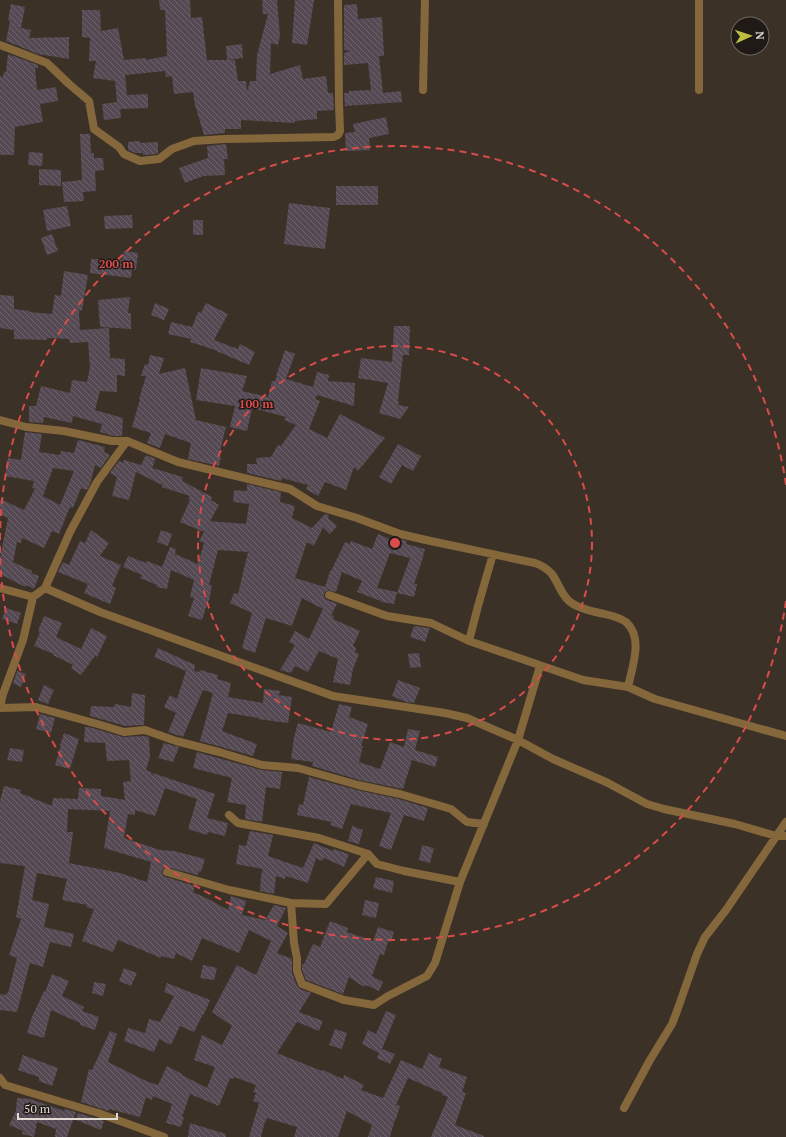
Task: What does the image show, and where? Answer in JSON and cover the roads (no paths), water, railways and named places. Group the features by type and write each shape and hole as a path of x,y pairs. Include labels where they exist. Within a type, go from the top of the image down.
{"street":[{"path":"0,46 47,62 89,101 94,129 119,147 124,154 140,161 159,159 172,149 194,141 334,137 338,135 340,131 338,0"},
{"path":"423,90 425,0"},
{"path":"699,0 699,90"},
{"path":"0,420 26,427 112,441 127,441 178,462 290,489 317,506 357,518 400,534 535,563 545,567 551,573 561,592 568,600 575,605 626,621 633,631 636,640 635,654 628,687"},
{"path":"127,441 97,482 70,532 45,588 33,596 23,640 3,694 0,708 36,707 101,724 124,732 145,730 176,741 262,765 298,768 358,785 400,794 451,809 467,822 484,824"},
{"path":"469,642 493,554"},
{"path":"0,588 33,596"},
{"path":"45,588 100,612 333,696 445,713 467,718 518,740 553,759 606,782 647,804 735,824 776,836 786,836"},
{"path":"329,596 387,616 431,623 469,642 583,680 628,687 655,699 786,736"},
{"path":"291,903 297,970 302,984 344,1000 374,1005 427,976 435,963 460,882 518,740 540,666"},
{"path":"229,815 238,822 319,838 368,854 377,864 404,872 460,882"},
{"path":"624,1108 650,1060 672,1024 705,937 726,910 786,822"},
{"path":"167,872 229,890 291,903 326,904 368,854"},
{"path":"0,1078 5,1085 98,1113 164,1137"}]}
